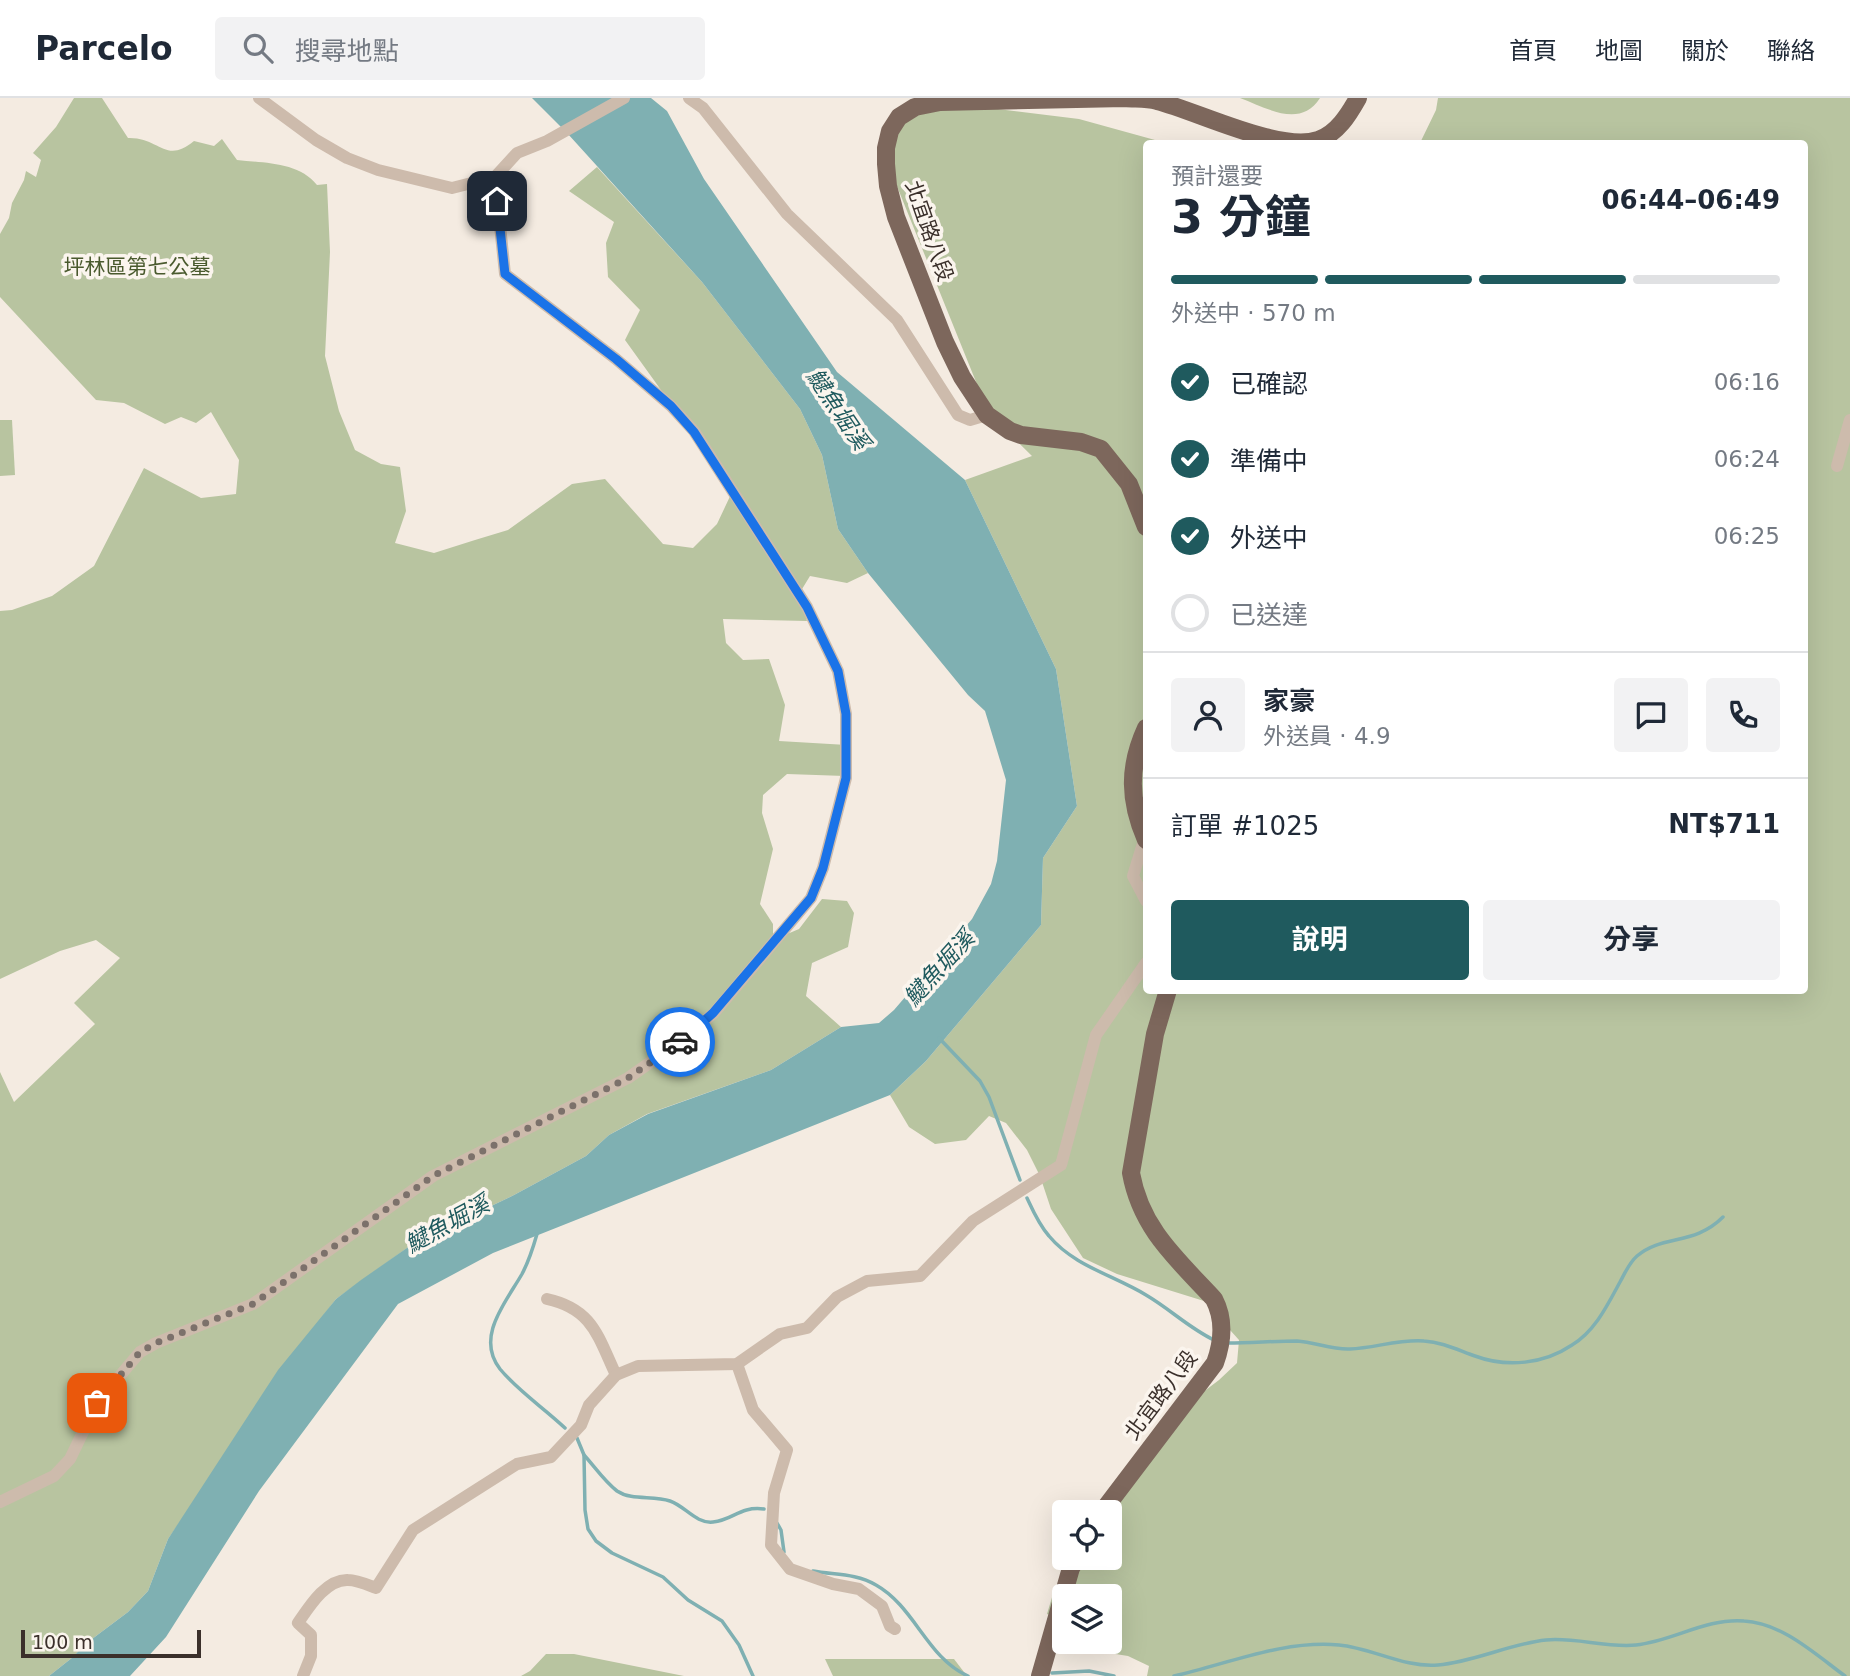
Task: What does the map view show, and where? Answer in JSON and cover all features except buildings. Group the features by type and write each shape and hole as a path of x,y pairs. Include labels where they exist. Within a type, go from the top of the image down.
{"main road":[{"name":"北宜路八段","path":"1143,519 1129,484 1101,449 1081,442 1021,435 1010,431 987,415 962,377 945,342 896,218 886,148 890,131 906,111 940,102 1125,98 1154,100 1277,140"},
{"name":"北宜路八段","path":"1320,140 1336,129 1358,98"},
{"path":"1143,736 1134,758 1132,791 1143,832"},
{"name":"北宜路八段","path":"1111,1500 1215,1363 1221,1347 1221,1312 1214,1300 1153,1232 1134,1191 1131,1173 1155,1034 1167,994"},
{"path":"1040,1676 1070,1570"}],"street":[{"path":"259,98 316,141 347,158 378,170 452,188 495,177 517,153 547,141 624,98"},
{"path":"689,98 703,108 787,214 897,320 958,415 970,420 987,415"},
{"path":"0,1502 54,1476 70,1459 97,1403 140,1352 253,1304 433,1176 628,1078 678,1043 713,1013 792,924 811,898 823,868 846,778 846,714 838,671 807,607 694,432 671,406 616,359 505,274 495,177"},
{"path":"1838,466 1850,419"},
{"path":"1143,845 1133,876 1143,895"},
{"path":"303,1676 311,1657 311,1635 298,1623 317,1597 337,1582 349,1580 376,1588 413,1530 517,1464 551,1457 581,1425 589,1405 616,1375 638,1366 737,1364 780,1334 807,1328 837,1297 867,1281 920,1276 973,1221 1060,1166 1096,1035 1143,967"},
{"path":"547,1299 566,1303 591,1322 616,1375"},
{"path":"737,1364 753,1410 787,1450 774,1493 771,1545 790,1569 859,1590 882,1606 890,1626 895,1629"}],"green space":[{"name":"坪林區第七公墓","path":"74,98 102,98 128,138 148,141 176,151 194,141 214,146 222,139 237,160 291,168 310,177 317,185 327,184 330,252 325,356 339,411 355,450 381,464 400,467 406,511 395,543 434,553 508,530 572,484 605,479 663,544 693,548 717,524 733,490 625,340 640,310 608,277 606,243 614,222 569,191 597,167 702,282 800,409 822,455 838,529 868,573 847,583 810,576 799,594 807,621 723,619 726,643 743,660 769,659 785,705 779,741 847,745 845,776 787,774 763,795 762,813 773,849 760,904 773,924 773,940 799,929 822,899 847,901 854,913 848,947 812,963 806,996 841,1027 771,1070 647,1114 609,1135 586,1156 514,1195 414,1243 336,1299 168,1539 148,1591 128,1612 49,1676 0,1676 0,1072 14,1102 95,1024 74,1003 120,958 96,940 60,951 0,979 0,611 12,610 52,596 94,566 144,468 201,498 236,494 239,460 211,412 196,423 181,417 165,424 124,403 96,400 0,297 0,234 9,218 12,203 26,171 36,177 41,160 33,153 56,127"},
{"path":"1240,98 1320,98 1312,107 1293,114 1272,111"},
{"path":"1438,98 1850,98 1850,1676 1147,1676 1149,1666 1128,1656 1115,1654 1122,1654 1122,1584 1061,1584 1072,1570 1122,1570 1122,1500 1113,1500 1114,1482 1182,1408 1237,1363 1239,1340 1204,1301 1117,1274 1083,1258 1051,1209 1040,1176 1027,1150 1006,1123 989,1116 966,1140 935,1144 909,1127 890,1095 926,1061 1041,925 1043,858 1077,806 1056,669 965,480 1032,456 989,414 888,164 889,132 911,110 973,106 1079,119 1155,140 1143,140 1143,994 1808,994 1808,140 1421,140 1436,110"},
{"path":"0,420 12,420 15,475 0,476"},
{"path":"1052,1597 1052,1616 1047,1614"},
{"path":"546,1654 574,1654 684,1676 521,1676 530,1671"},
{"path":"825,1659 954,1659 967,1676 833,1676"}],"water":[{"name":"𩻸魚堀溪","path":"532,98 651,98 667,111 704,179 837,372 965,480 1056,669 1077,806 1043,858 1041,925 926,1061 890,1095 493,1253 398,1304 259,1491 166,1637 130,1676 49,1676 128,1612 148,1591 168,1539 278,1370 336,1299 414,1243 514,1195 586,1156 609,1135 648,1114 771,1070 841,1027 879,1023 894,1010 972,919 991,884 997,861 1006,780 985,711 968,695 868,573 838,529 822,455 800,409 702,282"}],"waterway":[{"path":"939,1038 980,1081 989,1097 1020,1180"},
{"path":"1027,1198 1045,1232 1070,1255 1146,1295 1214,1340"},
{"path":"1228,1343 1297,1341 1350,1349 1424,1341 1487,1360 1512,1363 1537,1360 1561,1351 1587,1333 1600,1317 1627,1268 1637,1256 1657,1245 1701,1232 1723,1217"},
{"path":"537,1234 524,1269 496,1320 491,1345 493,1357 507,1377 565,1428"},
{"path":"577,1438 584,1455 588,1529 596,1541 612,1553 663,1577 688,1600 722,1621 739,1645 753,1676"},
{"path":"584,1455 617,1491 629,1496 670,1501 707,1522 720,1521 748,1509 764,1509"},
{"path":"777,1523 781,1530 784,1552"},
{"path":"813,1571 853,1576 876,1585 901,1606 942,1657 968,1676"},
{"path":"1174,1676 1255,1654 1297,1646 1339,1645 1413,1664 1438,1665 1546,1640 1613,1645 1650,1643 1703,1626 1730,1621 1758,1623 1785,1633 1845,1676"},
{"path":"1052,1673 1089,1671 1114,1676"}],"way so far":[{"path":"97,1403 140,1352 253,1304 433,1176 628,1078 680,1042"}],"route":[{"path":"497,201 505,274 616,359 671,406 694,432 807,607 838,671 846,714 846,778 823,868 811,898 792,924 713,1013 680,1042"}]}
